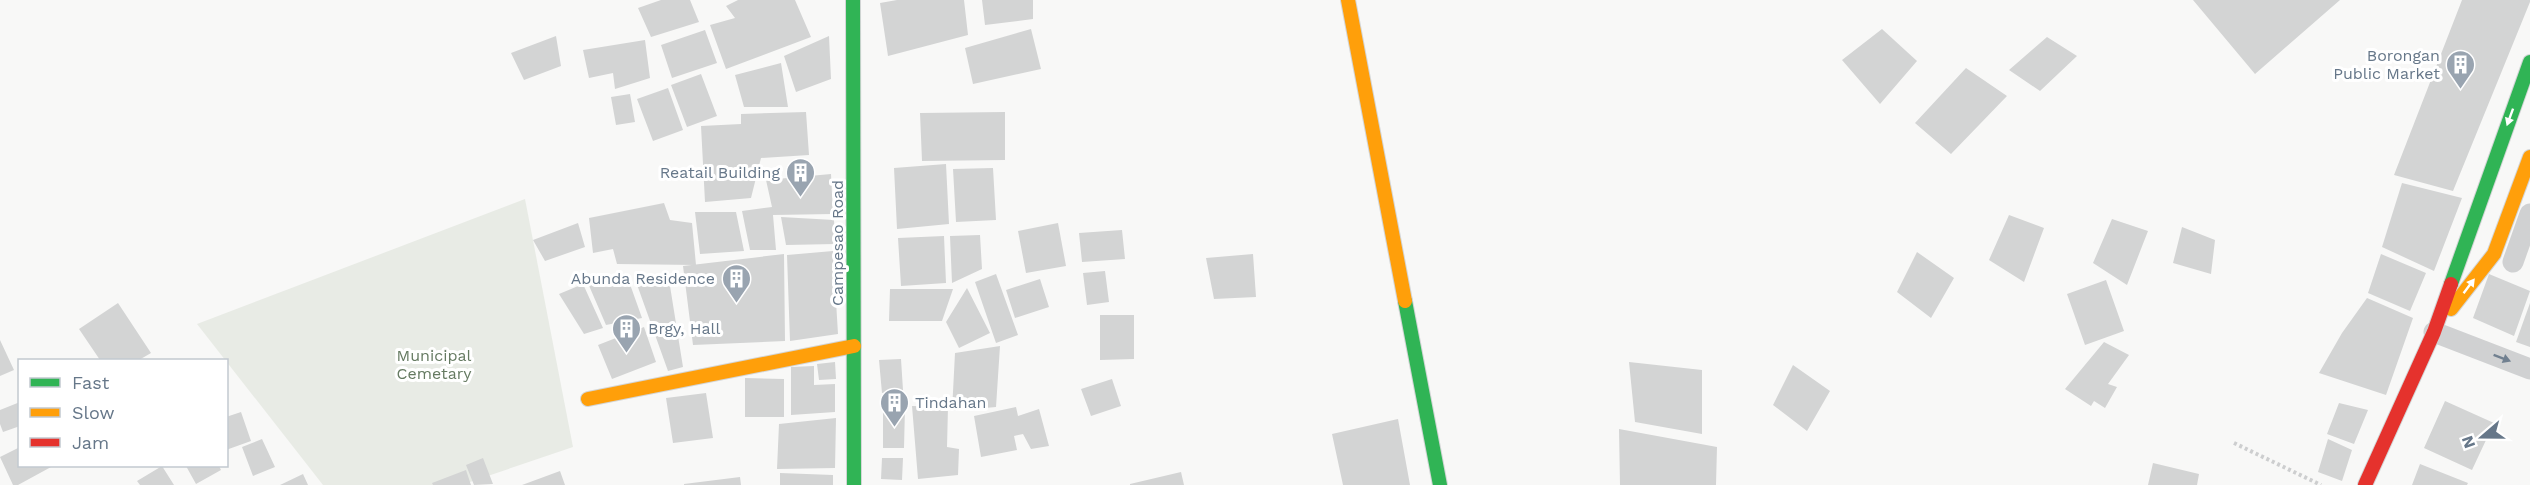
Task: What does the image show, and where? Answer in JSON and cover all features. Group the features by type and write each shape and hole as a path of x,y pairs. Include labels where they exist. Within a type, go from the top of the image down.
{"street":[{"name":"Campesao Road","path":"853,0 854,485"},
{"path":"1348,0 1440,485"},
{"path":"2365,485 2434,332 2530,62"},
{"path":"2434,332 2512,262 2530,157"},
{"path":"588,399 854,346"}],"lane":[{"path":"2512,262 2530,214"},
{"path":"2434,332 2530,369"}],"path":[{"path":"2234,443 2321,485"}],"green space":[{"name":"Municipal Cemetary","path":"525,199 573,447 461,485 323,485 228,364 228,359 224,359 197,324"}],"building":[{"path":"661,0 690,0 699,22 651,37 638,8"},
{"path":"738,0 795,0 811,37 726,69 710,25 735,18 726,6"},
{"path":"897,0 964,0 968,35 888,56 880,3"},
{"path":"982,0 1033,0 1033,19 985,25"},
{"path":"2193,0 2340,0 2255,74"},
{"name":"Borongan Public Market","path":"2462,0 2530,0 2530,2 2453,191 2394,175"},
{"path":"1031,29 1041,69 973,84 965,48"},
{"path":"1882,29 1917,61 1880,104 1842,60"},
{"path":"705,30 717,63 672,78 661,45"},
{"path":"556,36 561,66 524,80 511,53"},
{"path":"829,36 831,79 796,92 784,56"},
{"path":"2047,37 2077,56 2040,91 2009,70"},
{"path":"645,40 650,78 615,89 613,73 589,78 583,50"},
{"path":"781,63 788,107 744,107 735,75"},
{"path":"1966,68 2007,96 1951,154 1915,123"},
{"path":"701,74 717,116 687,127 671,85"},
{"path":"668,88 683,130 653,141 637,99"},
{"path":"630,94 635,122 616,125 611,97"},
{"path":"806,112 809,155 761,158 751,198 705,202 701,126 741,124 741,114"},
{"path":"1005,112 1005,160 922,161 920,113"},
{"path":"946,164 949,224 897,229 894,168"},
{"path":"993,168 996,220 956,222 953,169"},
{"name":"Reatail Building","path":"831,174 833,214 773,215 776,250 750,250 742,211 772,207 766,180"},
{"path":"2402,183 2462,198 2434,271 2382,247"},
{"path":"664,203 670,220 692,223 696,265 617,264 613,249 593,253 589,218"},
{"path":"695,212 736,212 744,251 700,254"},
{"path":"2009,215 2044,228 2024,282 1989,260"},
{"path":"781,217 834,220 835,244 786,245"},
{"path":"2112,219 2148,231 2127,285 2093,263"},
{"path":"578,223 585,247 545,261 533,240"},
{"path":"1058,223 1066,266 1026,273 1018,231"},
{"path":"2182,227 2215,240 2211,274 2173,263"},
{"path":"1122,230 1125,259 1082,262 1079,233"},
{"path":"980,235 982,269 952,283 950,236"},
{"path":"944,236 946,283 901,286 898,238"},
{"path":"833,251 838,334 790,341 787,255"},
{"path":"1917,252 1954,278 1931,318 1897,292"},
{"name":"Abunda Residence","path":"784,254 785,341 693,345 683,266"},
{"path":"1253,254 1256,297 1214,299 1206,258"},
{"path":"2381,254 2426,273 2410,311 2368,293"},
{"path":"1105,271 1109,302 1087,305 1083,273"},
{"path":"626,273 642,318 606,325 587,281"},
{"path":"996,274 1018,335 996,343 975,282"},
{"path":"2489,274 2530,291 2514,336 2473,318"},
{"path":"635,279 670,286 683,367 668,371"},
{"path":"1040,279 1049,307 1015,318 1006,290"},
{"path":"2106,280 2124,331 2085,345 2067,294"},
{"path":"583,284 603,328 584,334 559,294"},
{"path":"967,288 990,333 959,348 946,322"},
{"path":"890,289 953,289 942,321 889,321"},
{"path":"2367,298 2413,318 2386,395 2319,373 2342,333"},
{"path":"118,303 151,353 141,359 99,359 79,329"},
{"path":"2530,303 2530,347 2516,342"},
{"path":"1100,315 1134,315 1134,359 1100,360"},
{"name":"Brgy, Hall","path":"644,327 656,362 612,379 598,345"},
{"path":"0,340 14,370 0,376"},
{"path":"2104,342 2129,355 2108,384 2117,387 2105,408 2094,401 2091,406 2065,389"},
{"path":"1000,346 996,407 952,411 955,353"},
{"path":"901,359 903,390 882,393 879,360"},
{"path":"835,362 836,379 819,380 817,364"},
{"path":"1629,362 1702,370 1702,434 1635,422"},
{"path":"1793,365 1830,391 1807,431 1773,405"},
{"path":"814,366 814,385 835,384 835,412 791,415 791,367"},
{"path":"745,378 784,379 784,417 745,417"},
{"path":"1112,379 1121,406 1091,416 1081,389"},
{"path":"706,393 713,438 673,443 666,398"},
{"path":"2445,401 2494,423 2472,470 2424,448"},
{"path":"18,403 18,427 3,432 0,424 0,410"},
{"path":"2339,403 2368,410 2354,444 2327,434"},
{"name":"Tindahan","path":"883,406 905,407 904,448 883,448"},
{"path":"912,406 948,407 947,447 959,449 958,475 918,479"},
{"path":"1016,407 1018,416 1039,409 1049,446 1031,449 1023,434 1014,436 1017,450 981,457 974,416"},
{"path":"241,412 251,441 228,449 228,416"},
{"path":"836,418 835,468 777,469 779,424"},
{"path":"1398,419 1410,485 1343,485 1332,434"},
{"path":"1619,429 1717,447 1716,485 1620,485"},
{"path":"262,439 275,467 253,476 242,447"},
{"path":"2328,439 2352,450 2342,481 2318,472"},
{"path":"18,448 18,467 51,467 18,485 13,485 0,457"},
{"path":"483,458 493,484 474,485 466,465"},
{"name":"Tindahan","path":"882,458 903,458 902,480 881,479"},
{"path":"2153,463 2199,474 2197,485 2148,485"},
{"path":"2420,464 2468,483 2467,485 2412,485"},
{"path":"163,467 174,485 140,485 137,481"},
{"path":"187,467 220,467 221,470 196,484"},
{"path":"466,470 471,485 433,485 432,483"},
{"path":"560,471 565,485 522,485"},
{"path":"1181,472 1184,485 1130,485 1130,484"},
{"path":"780,473 833,475 833,485 780,485"},
{"path":"303,474 308,485 280,485"},
{"path":"740,477 741,485 684,485 684,484"}],"traffic: fast":[{"path":"853,0 854,485"},
{"path":"2451,284 2530,62"},
{"path":"1405,301 1440,485"}],"traffic: slow":[{"path":"1348,0 1405,301"},
{"path":"2451,309 2494,254 2530,157"},
{"path":"588,399 854,346"}],"traffic: jam":[{"path":"2365,485 2434,332 2451,284"}],"place":[{"name":"Borongan Public Market","path":"2461,90"},
{"name":"Reatail Building","path":"801,198"},
{"name":"Abunda Residence","path":"736,304"},
{"name":"Brgy, Hall","path":"627,354"},
{"name":"Tindahan","path":"894,428"}]}
